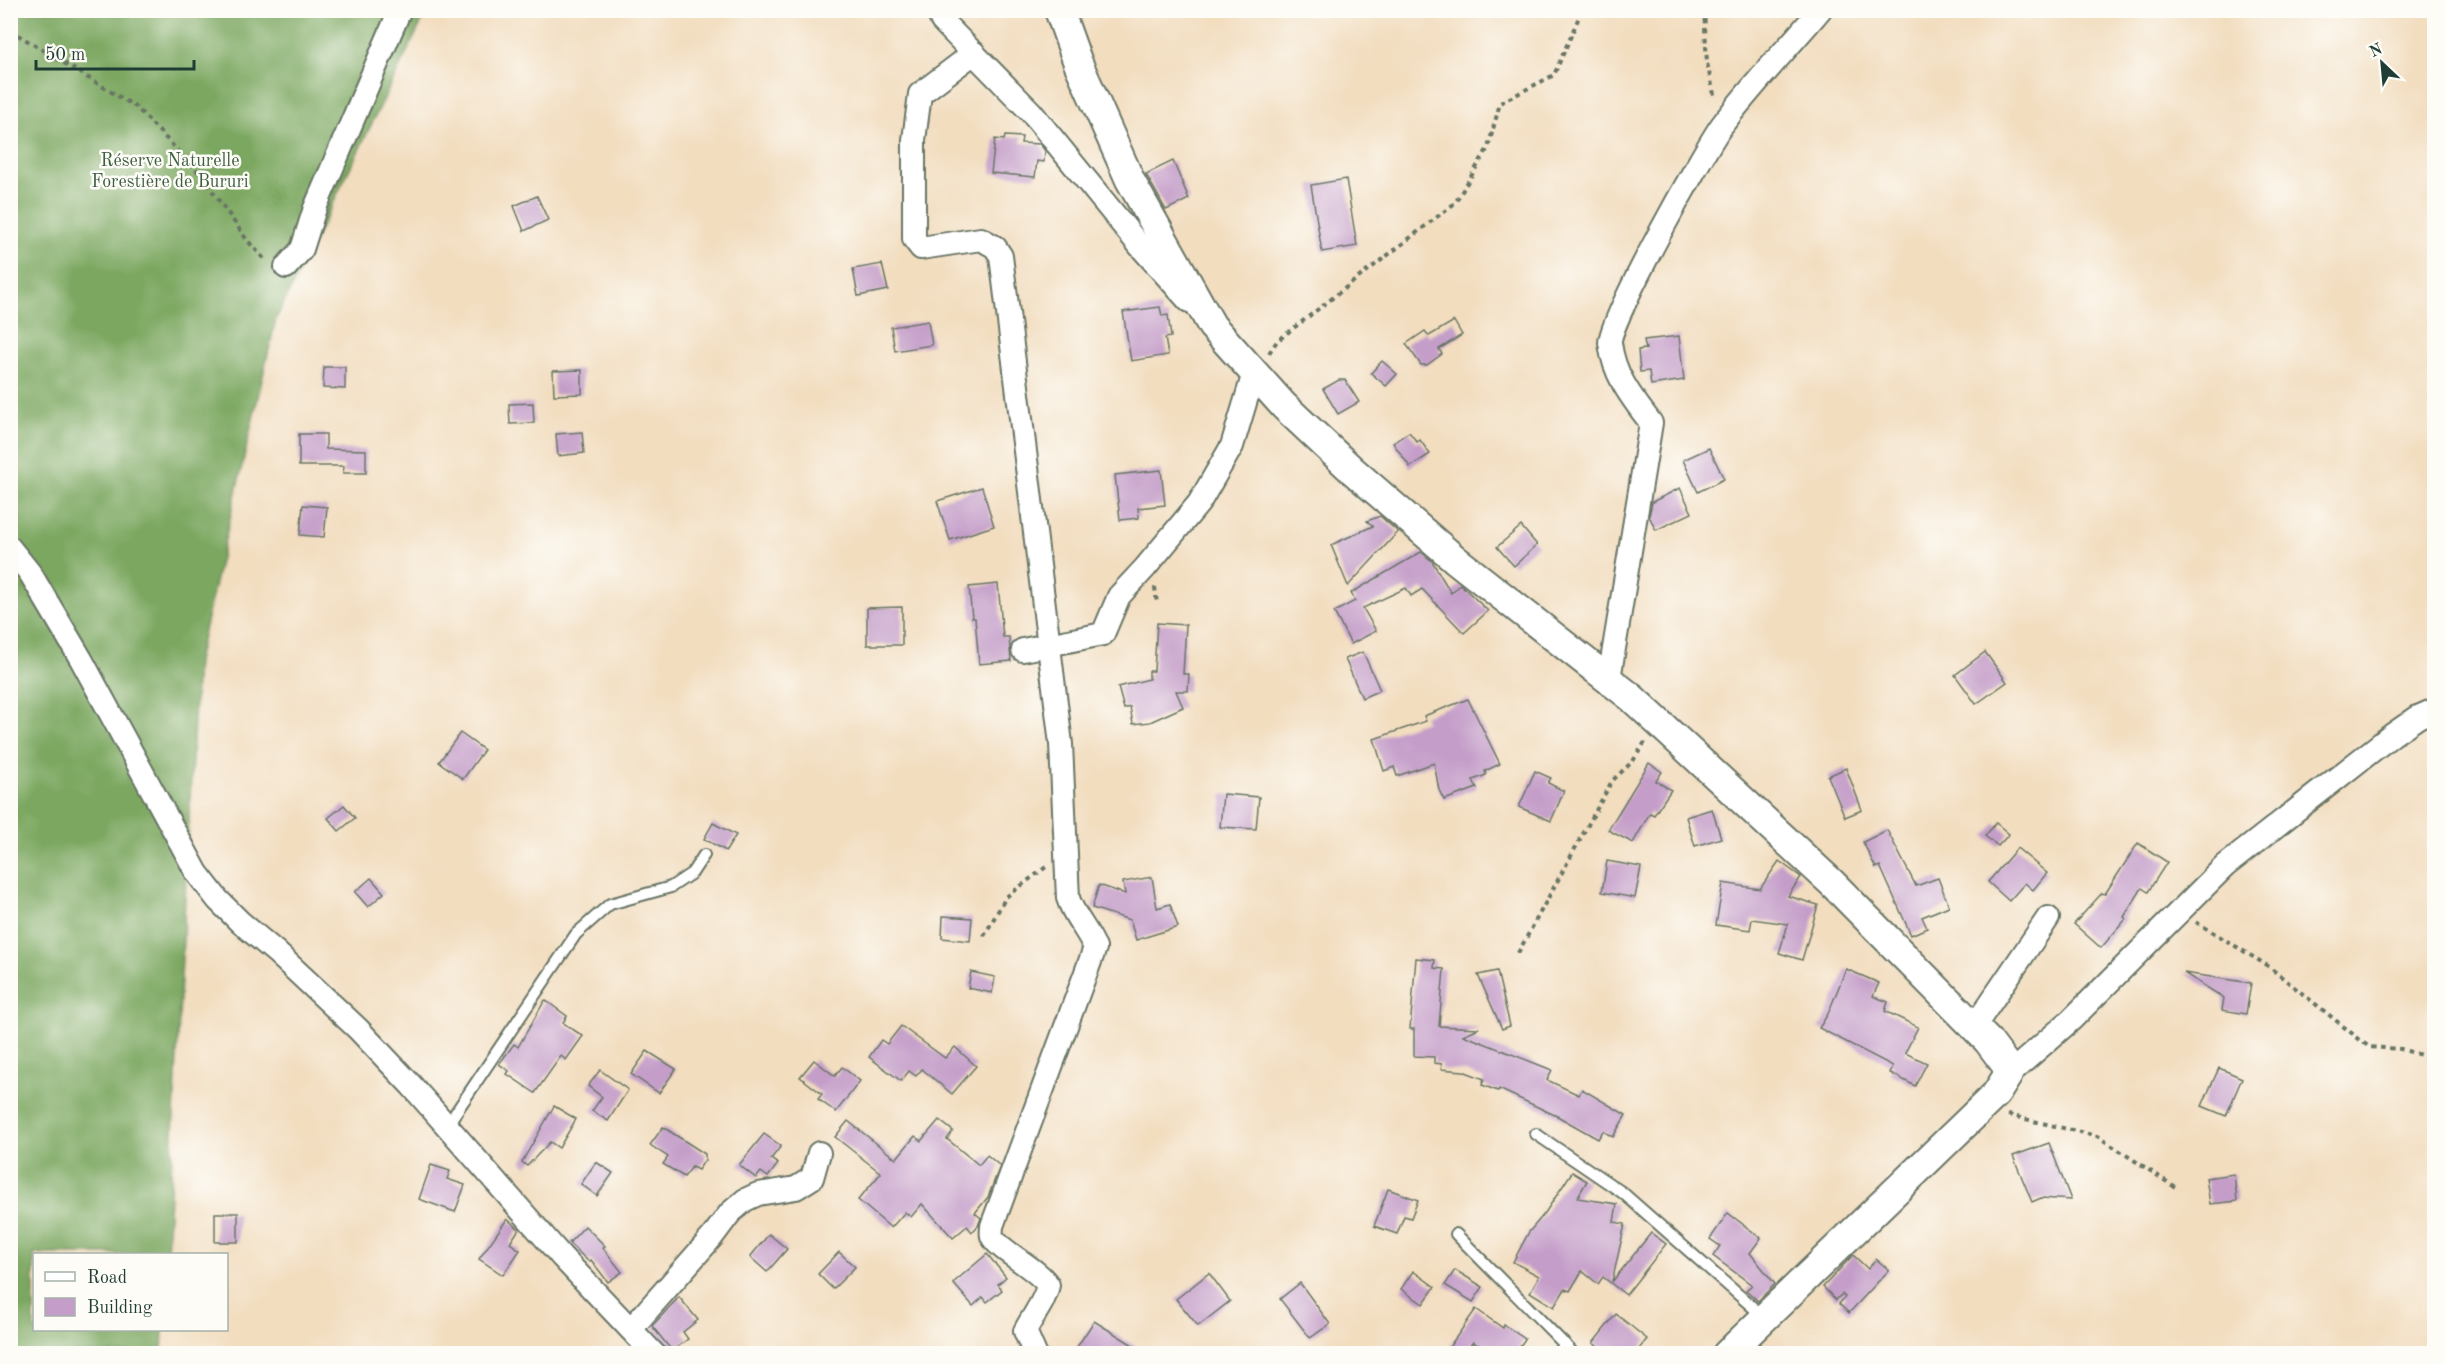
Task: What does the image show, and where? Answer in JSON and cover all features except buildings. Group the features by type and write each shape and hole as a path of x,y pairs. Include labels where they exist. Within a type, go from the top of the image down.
{"street":[{"path":"286,267 302,249 315,208 400,10"},
{"path":"937,10 942,21 1031,112 1140,246 1284,406 1342,461 1456,560 1658,721 1832,883 1974,1027 2007,1065 2008,1075"},
{"path":"1059,10 1078,63 1130,180 1212,326"},
{"path":"1609,680 1651,423 1622,385 1610,341 1632,288 1655,242 1722,126 1820,10"},
{"path":"974,53 920,94 914,140 914,239 921,248 981,239 995,247 1001,256 1061,744 1068,898 1079,922 1089,932 1095,948 992,1226 992,1236 998,1244 1042,1275 1048,1285 1046,1298 1033,1315 1025,1331 1035,1353"},
{"path":"1023,650 1103,634 1119,596 1199,503 1232,446 1254,373"},
{"path":"10,548 30,573 81,659 204,882 240,922 277,953 358,1029 448,1124 562,1257 654,1353"},
{"path":"1727,1353 1987,1102 2003,1086 2008,1075 2071,1020 2225,866 2391,735 2418,717 2434,710"},
{"path":"1974,1027 2048,918"},
{"path":"631,1329 712,1237 730,1213 745,1200 758,1194 796,1188 812,1178 819,1153"}],"lane":[{"path":"448,1124 576,934 610,904 671,887 692,873 704,855"},
{"path":"1536,1134 1623,1193 1765,1318"},
{"path":"1456,1234 1574,1353"},
{"path":"1558,1353 1565,1344"}],"path":[{"path":"1254,373 1277,341 1455,202 1488,148 1500,102 1554,75 1582,10"},
{"path":"1704,10 1707,63 1722,126"},
{"path":"10,30 136,106 201,175 264,260 276,267 286,267"},
{"path":"1518,953 1612,781 1633,761 1658,721"},
{"path":"984,936 1006,897 1066,852"},
{"path":"2179,912 2268,966 2369,1047 2401,1049 2434,1059"},
{"path":"1987,1102 2012,1117 2097,1136 2175,1187"}],"green space":[{"name":"Réserve Naturelle Forestière de Bururi","path":"10,11 427,11 276,319 197,661 167,1253 33,1253 33,1331 163,1331 162,1353 11,1353"}]}
